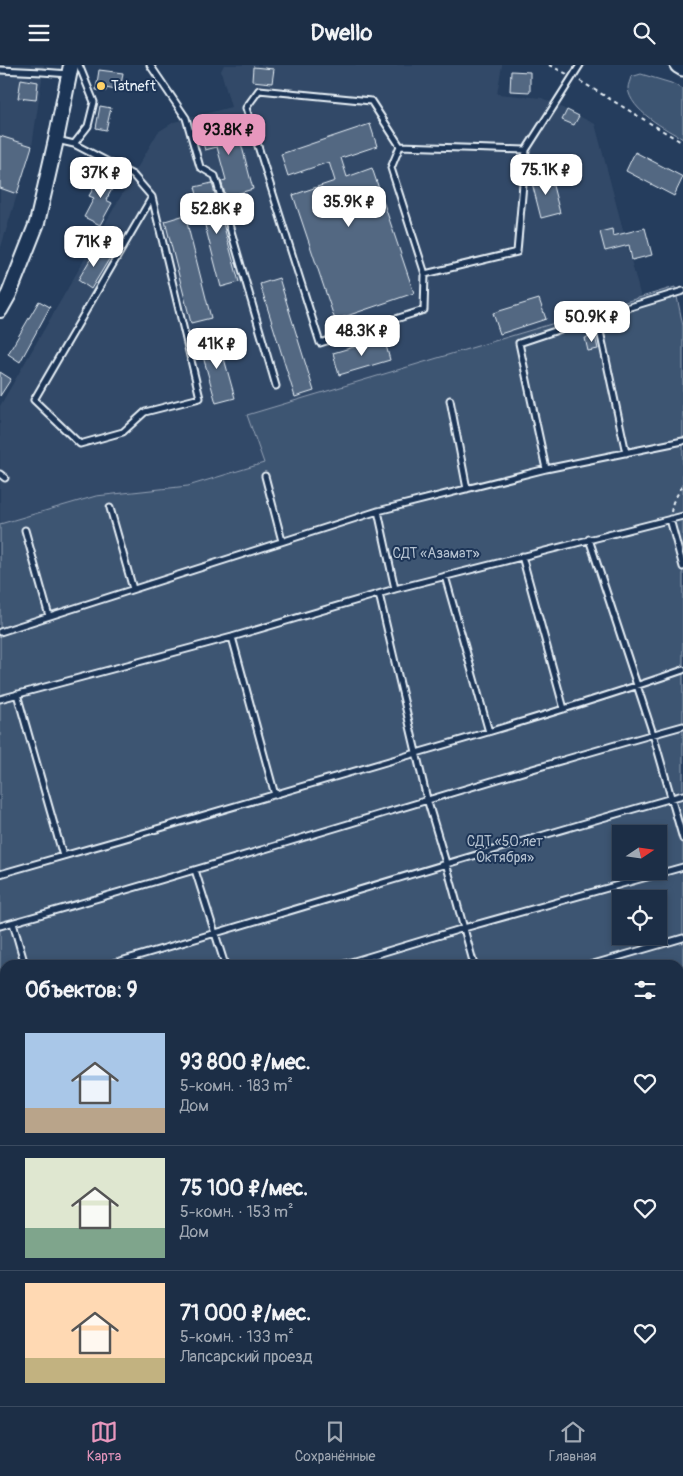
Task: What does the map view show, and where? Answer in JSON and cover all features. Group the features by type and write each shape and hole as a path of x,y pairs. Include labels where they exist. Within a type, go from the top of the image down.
{"main road":[{"path":"678,65 683,68"}],"street":[{"path":"0,310 9,294 37,223 73,68"}],"lane":[{"path":"150,65 186,118 200,167 215,176 276,386"},
{"path":"424,274 517,253 526,149 580,65"},
{"path":"0,70 42,72 73,68 94,102 88,126 74,145"},
{"path":"259,91 371,101 400,146 391,168 424,274 424,309 320,343 246,108 259,91"},
{"path":"56,140 74,145 133,175 152,197 200,398 145,412 123,432 80,444 34,400 152,197"},
{"path":"400,146 526,149"},
{"path":"546,469 519,343 683,291"},
{"path":"597,317 626,453"},
{"path":"450,400 466,489"},
{"path":"0,632 378,511 546,469 683,441"},
{"path":"0,474 5,478"},
{"path":"265,476 282,541"},
{"path":"110,508 133,589"},
{"path":"378,511 395,589"},
{"path":"0,699 232,637 395,589 683,516"},
{"path":"670,519 683,567"},
{"path":"25,530 49,617"},
{"path":"589,539 653,734 683,839"},
{"path":"522,556 564,709"},
{"path":"445,576 489,732"},
{"path":"379,594 427,799 473,960"},
{"path":"232,637 276,795"},
{"path":"0,874 489,732 683,670"},
{"path":"18,694 63,856"},
{"path":"0,926 683,725"},
{"path":"125,960 446,863 683,795"},
{"path":"358,960 464,928 683,867"},
{"path":"195,869 224,960"},
{"path":"13,923 24,960"},
{"path":"607,960 683,938"}],"path":[{"path":"549,65 573,77 683,143"},
{"path":"670,519 673,502 683,485"}],"shaded area":[{"path":"0,65 44,65 32,146 0,250"},
{"path":"224,65 502,65 497,94 542,98 595,124 641,298 248,415 264,463 188,486 96,496 0,524 0,406 158,132 174,122 231,107 221,71"}],"green space":[{"path":"641,74 671,83 683,89 683,139 659,125 635,104 630,96 628,86 631,77"},
{"name":"СДТ «Азамат»","path":"675,287 683,326 683,960 0,960 0,524 96,496 188,486 264,463 247,415"}],"building":[{"path":"253,67 274,69 272,83 252,81"},
{"path":"99,70 123,73 120,91 106,88 106,91 96,90"},
{"path":"511,71 530,72 530,92 510,91"},
{"path":"21,79 38,82 36,100 18,98"},
{"path":"100,106 111,108 106,130 96,128"},
{"path":"567,110 579,116 574,125 562,120"},
{"path":"235,120 253,189 226,197 221,181 226,180 217,147 205,150 199,130"},
{"path":"370,124 377,146 341,158 347,177 372,168 414,293 335,320 293,195 335,181 329,162 288,176 281,154"},
{"path":"0,136 32,146 17,194 0,188"},
{"path":"635,152 683,177 674,196 626,171"},
{"path":"102,172 117,180 106,200 112,203 100,225 84,217 94,198 89,196"},
{"path":"550,174 560,213 541,218 531,179"},
{"path":"212,183 239,282 221,287 195,187"},
{"path":"185,215 211,318 191,323 165,221"},
{"path":"645,228 652,255 632,260 629,245 605,251 600,232 612,229 613,236"},
{"path":"97,248 111,256 91,289 78,280"},
{"path":"279,278 314,391 295,397 260,284"},
{"path":"539,299 546,319 500,334 493,313"},
{"path":"39,301 50,307 20,362 8,354"},
{"path":"595,336 598,349 588,351 585,338"},
{"path":"218,337 235,398 216,403 199,342"},
{"path":"384,338 390,360 339,375 333,353"},
{"path":"0,372 11,379 0,396"}],"place":[{"name":"Tatneft","path":"101,86"}],"park label":[{"name":"СДТ «50 лет Октября»","path":"505,849"}]}
